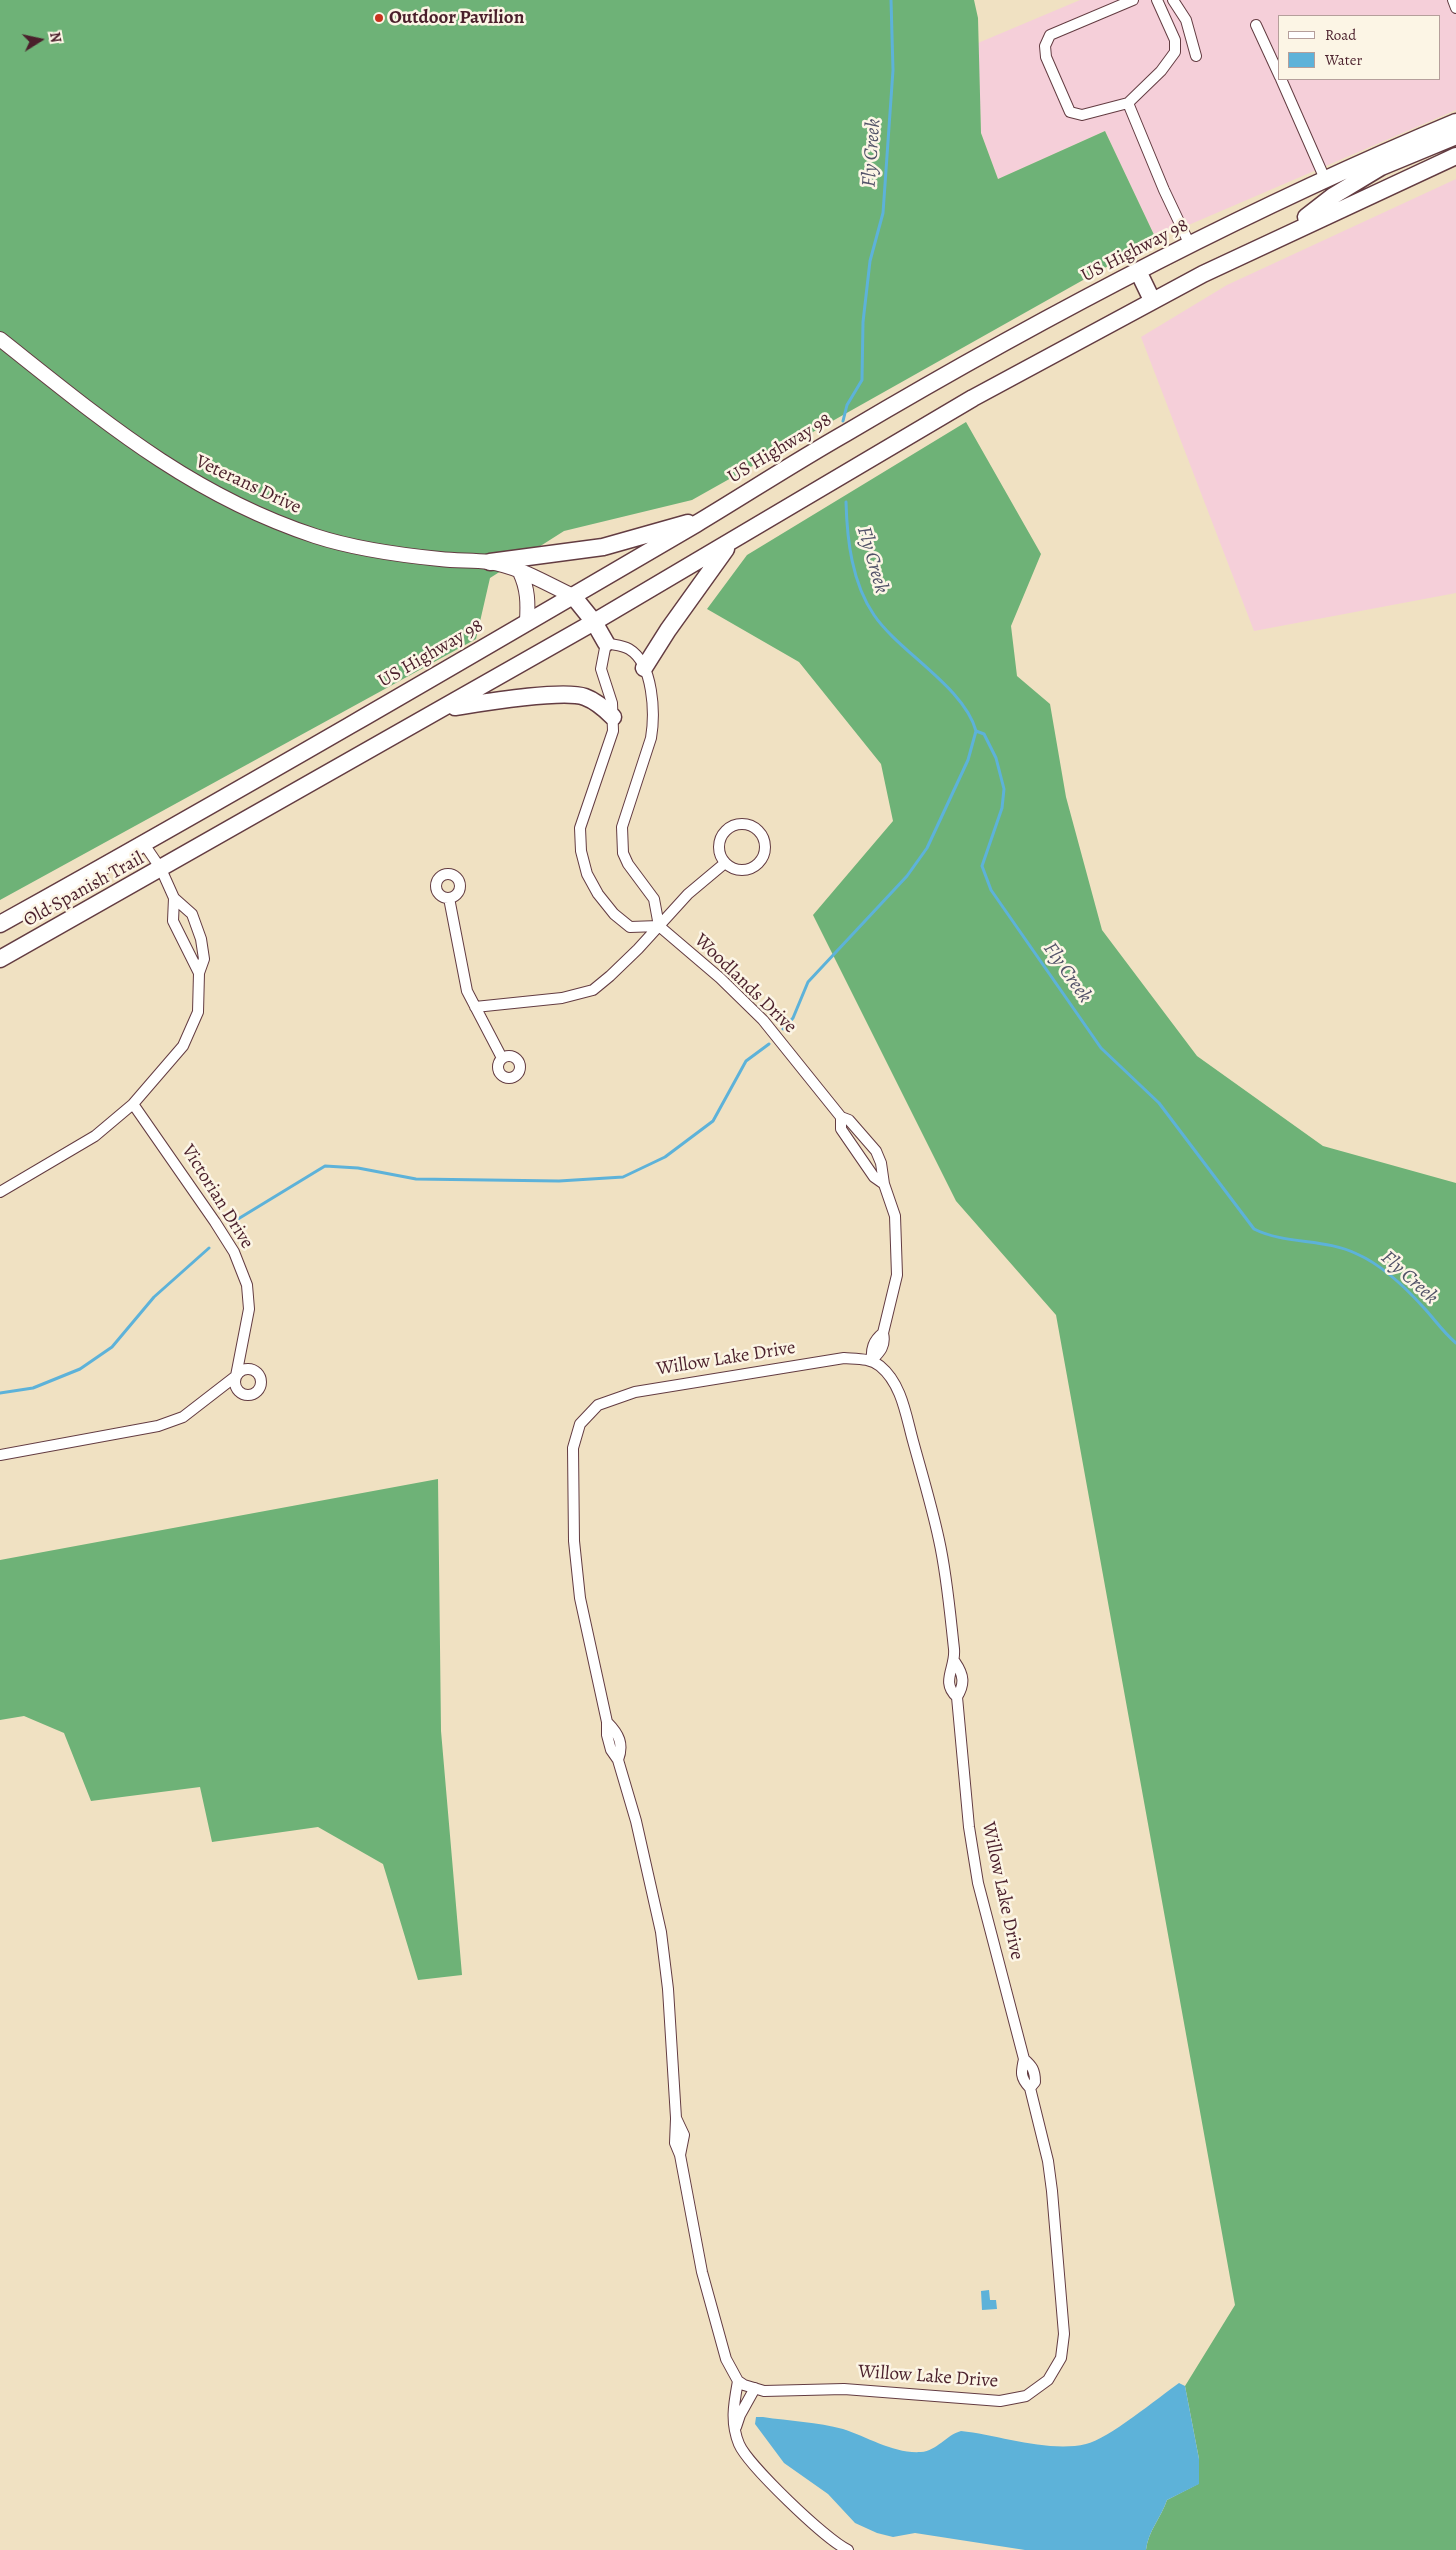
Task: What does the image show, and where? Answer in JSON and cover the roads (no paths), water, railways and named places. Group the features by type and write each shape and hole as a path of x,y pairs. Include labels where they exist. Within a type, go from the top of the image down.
{"main road":[{"name":"US Highway 98","path":"144,844 526,621 573,596 707,518 854,428 1085,298 1325,179 1456,122"},
{"path":"1278,238 1333,196 1382,167 1456,136"},
{"path":"161,869 361,753 443,709 594,622 964,403 1040,364 1152,300 1278,238 1456,156"},
{"path":"1138,271 1152,300"},
{"path":"490,562 603,547 707,518"},
{"path":"644,668 668,630 730,543"},
{"path":"573,596 594,622 606,643"},
{"path":"443,709 486,702 583,696 600,704 613,717"},
{"name":"Old Spanish Trail","path":"0,924 144,844"},
{"name":"Old Spanish Trail","path":"0,959 161,869"}],"street":[{"path":"1133,0 1050,35 1044,46 1054,79 1070,112 1082,115 1128,103 1161,71 1175,52 1174,40 1157,0"},
{"path":"1173,0 1186,20 1196,56"},
{"path":"1453,0 1456,8"},
{"path":"1256,25 1278,74"},
{"path":"1281,80 1325,179"},
{"path":"1128,103 1164,190 1190,245"},
{"name":"Veterans Drive","path":"0,339 148,454 201,487 258,515 316,536 381,551 442,560 490,562 520,572 573,596"},
{"path":"520,572 526,586 528,604 526,621"},
{"path":"606,643 629,649 637,656 644,668 650,687 653,724 651,738 622,826 622,841 628,864 654,898 659,926 630,927 614,914 598,894 587,874 581,851 580,828 613,731 612,703 601,668 606,643"},
{"path":"749,824 762,833 766,848 764,856 754,868 739,870 725,863 719,849 719,842 727,829 734,825 749,824"},
{"path":"144,844 161,869 174,898 173,921 199,973"},
{"path":"475,1008 562,998 592,990 610,976 688,894 725,863"},
{"path":"0,1192 95,1136 133,1104 183,1046 198,1012 199,973 204,959 198,927 188,909 174,898"},
{"path":"449,898 467,991 502,1058"},
{"name":"Woodlands Drive","path":"659,926 720,978 763,1020 841,1117 849,1120 876,1151 881,1163 884,1184 895,1216 897,1275 883,1334 885,1341 881,1351 872,1360"},
{"name":"Victorian Drive","path":"0,1455 158,1426 183,1416 236,1376 249,1309 244,1277 234,1252 215,1222 133,1104"},
{"name":"Woodlands Drive","path":"841,1117 842,1129 874,1177 884,1184"},
{"name":"Willow Lake Drive","path":"830,1360 872,1360 890,1376 901,1397 926,1485 939,1541 955,1662 963,1679 963,1687 957,1697 969,1827 978,1884 1024,2059 1021,2073 1023,2081 1030,2088 1048,2161 1064,2334 1061,2358 1048,2380 1026,2396 1000,2401 844,2389 771,2391 754,2388 744,2385 738,2380 726,2360 702,2272 680,2156 684,2135 676,2118 668,1989 661,1932 650,1876 618,1760 622,1750 621,1742 616,1730 607,1722 580,1598 574,1541 573,1448 580,1424 598,1404 614,1397 635,1392 830,1360"},
{"name":"Willow Lake Drive","path":"955,1662 948,1678 948,1687 957,1697"},
{"path":"738,2380 733,2401 736,2430 740,2445 752,2464 830,2539 848,2550"},
{"path":"736,2430 740,2415 754,2388"}],"water":[{"path":"989,2290 990,2300 996,2300 997,2309 982,2310 981,2291"},
{"path":"1179,2383 1185,2386 1199,2459 1199,2484 1167,2500 1149,2537 1146,2550 1025,2550 915,2533 893,2537 877,2533 855,2523 828,2494 784,2463 755,2424 756,2417 763,2417 824,2425 843,2429 891,2448 911,2452 932,2449 961,2431 1040,2445 1072,2446 1086,2444 1107,2435"}],"waterway":[{"name":"Fly Creek","path":"843,421 847,405 862,380 863,322 870,261 883,213 893,70 891,0"},
{"name":"Fly Creek","path":"846,502 852,561 860,589 874,615 885,629 930,670 959,700 969,715 976,731 984,734 996,758 1004,789 1002,808 982,866 991,890 1101,1048 1159,1103 1254,1229 1279,1237 1345,1249 1376,1264 1418,1301 1456,1343"},
{"path":"783,1029 793,1018 808,982 907,876 927,848 968,760 976,731"},
{"path":"238,1219 325,1166 358,1168 416,1179 559,1181 623,1177 665,1157 713,1121 746,1061 769,1044"},
{"path":"0,1393 33,1388 80,1369 112,1347 154,1297 209,1248"}],"place":[{"name":"Outdoor Pavilion","path":"379,18"}]}
